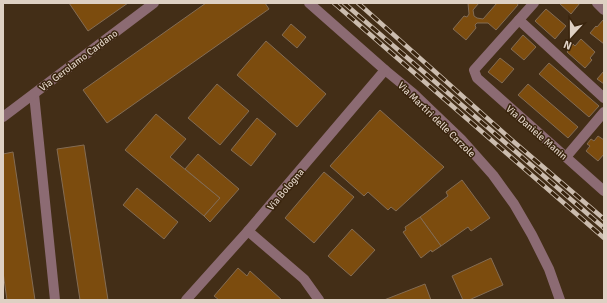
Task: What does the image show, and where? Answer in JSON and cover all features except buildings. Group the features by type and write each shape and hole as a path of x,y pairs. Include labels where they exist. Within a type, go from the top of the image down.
{"street":[{"name":"Via Gerolamo Cardano","path":"3,117 154,3"},
{"name":"Via Martiri delle Carzole","path":"309,3 413,93 461,139 493,175 514,204 532,235 549,269 560,300"},
{"path":"534,3 519,20 604,98"},
{"path":"597,3 604,10"},
{"name":"Via Daniele Manin","path":"519,20 474,70 477,78 604,190"},
{"name":"Via Bologna","path":"186,300 248,231 385,70"},
{"path":"34,94 55,300"},
{"path":"566,157 604,112"},
{"path":"248,231 304,280 319,300"}],"railway":[{"path":"334,3 604,238"},
{"path":"344,3 604,228"},
{"path":"358,3 514,142 604,219"}]}
